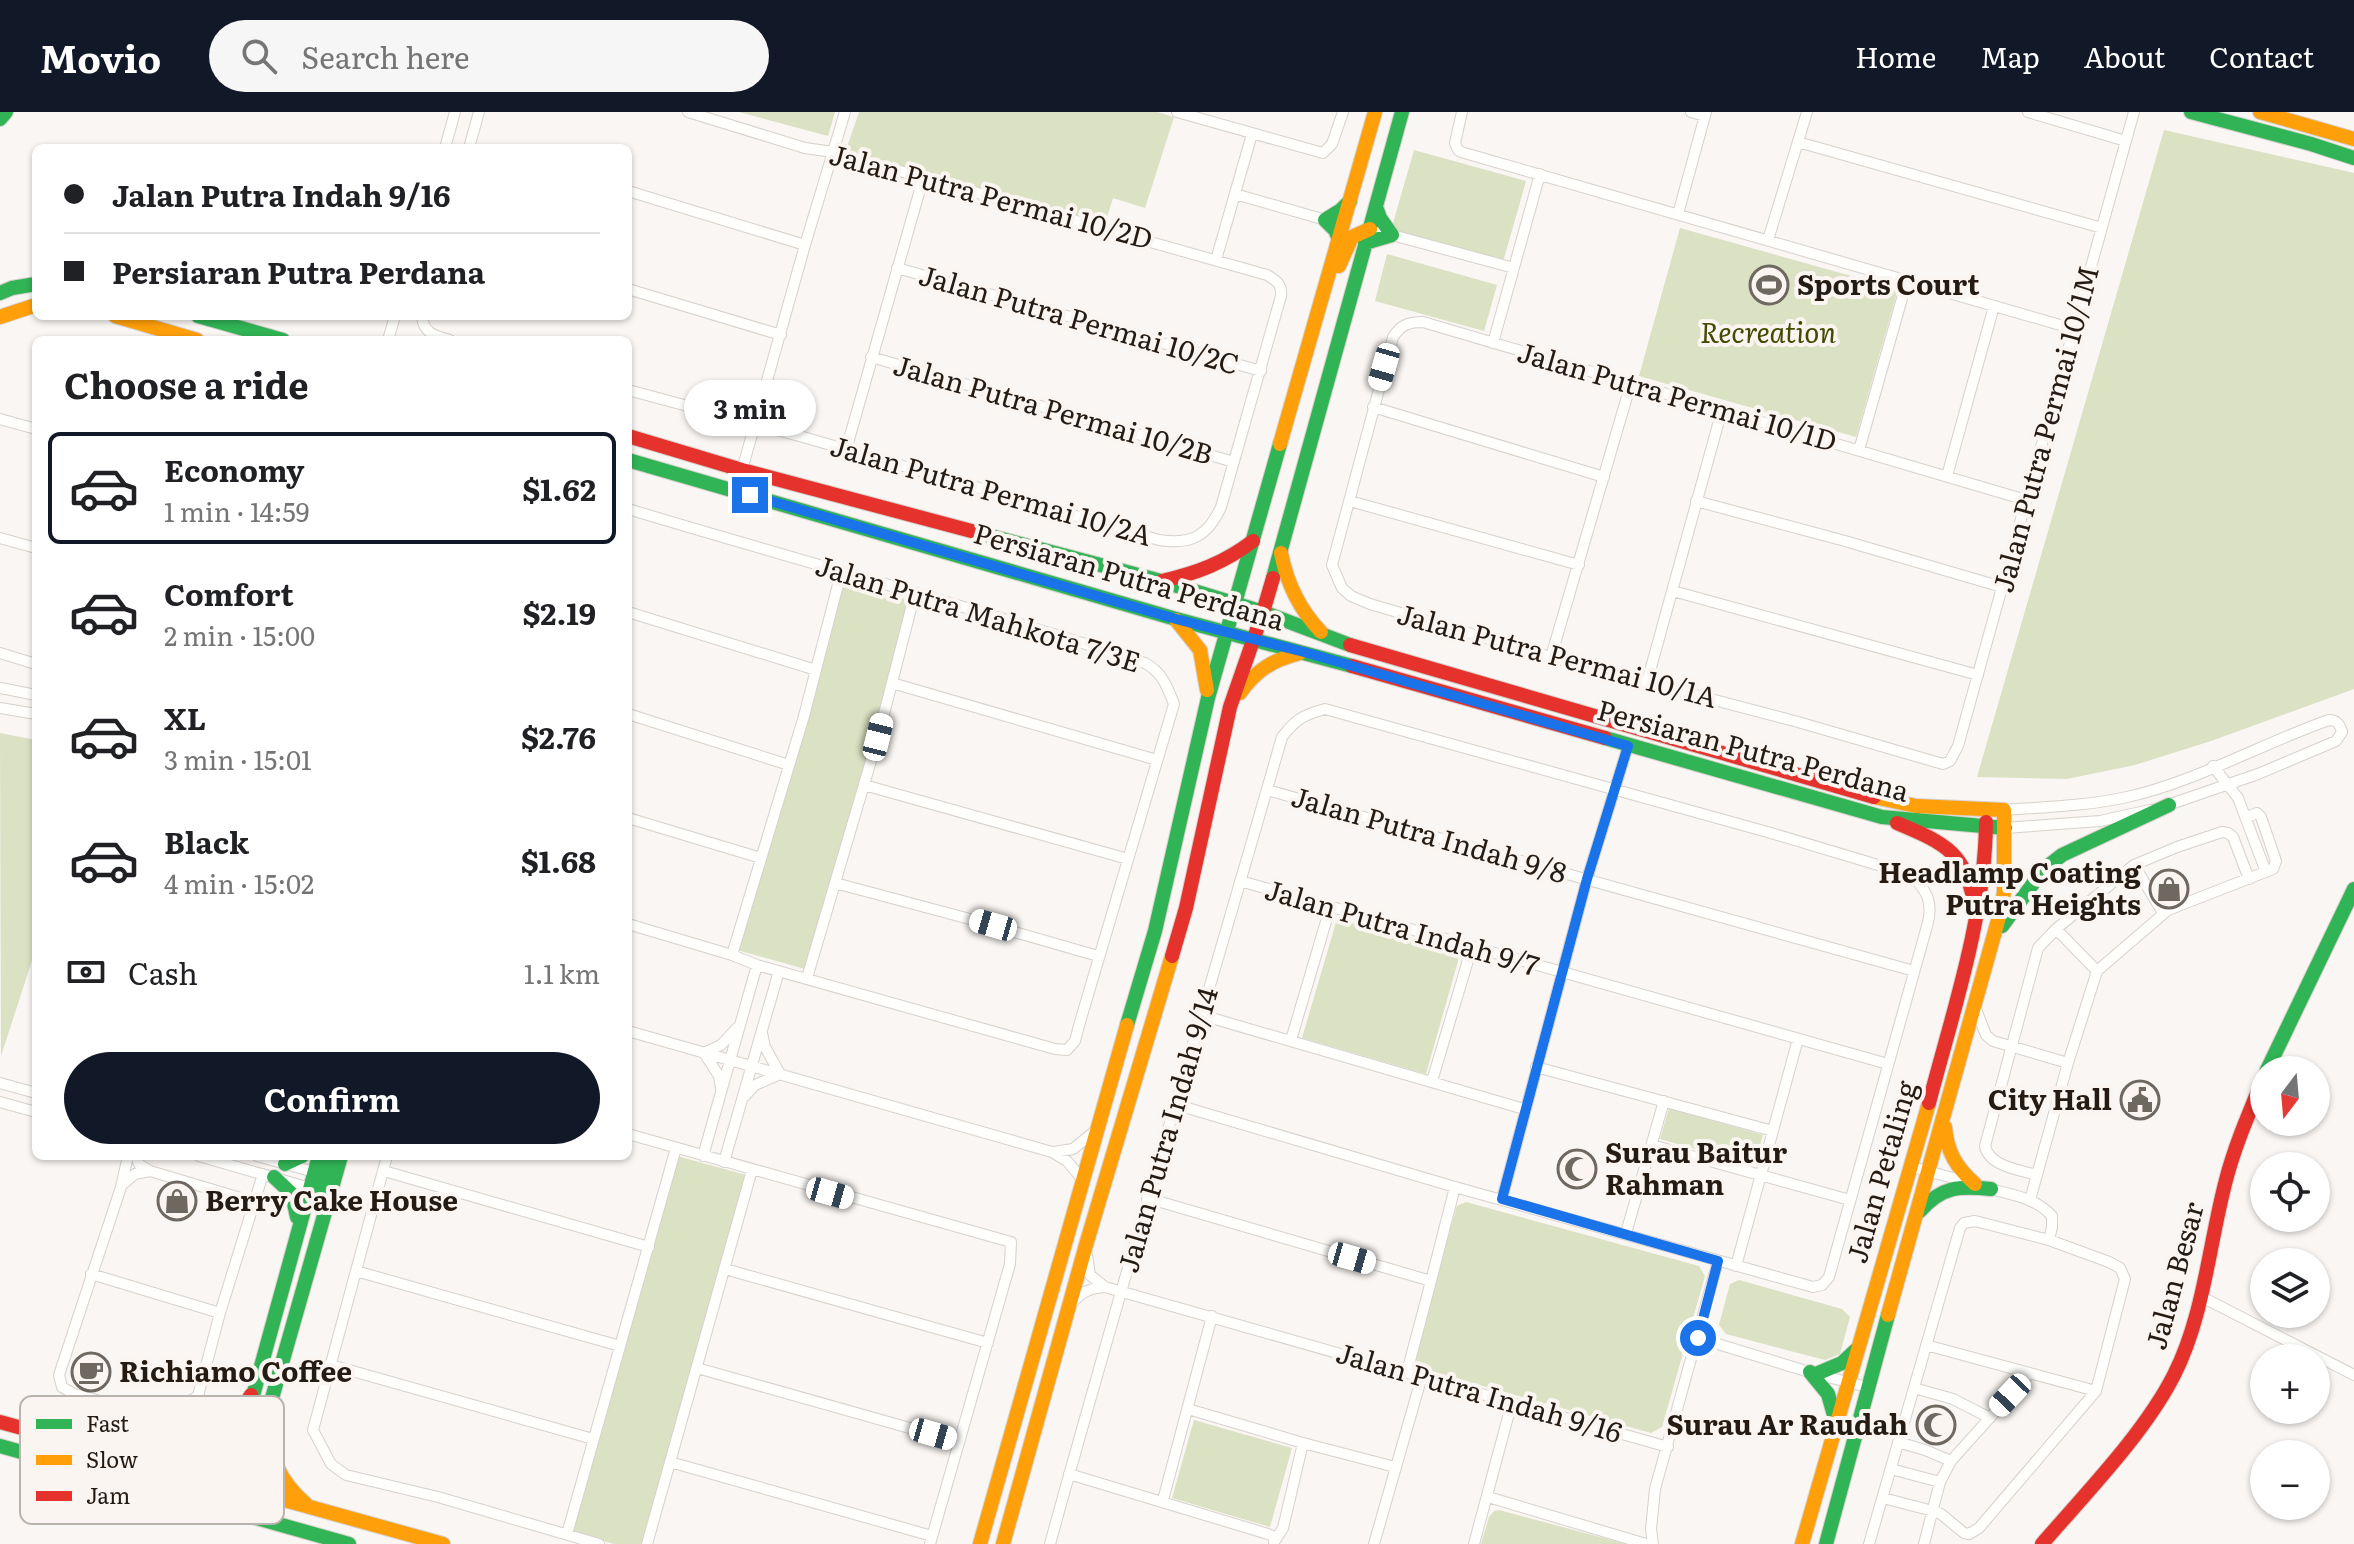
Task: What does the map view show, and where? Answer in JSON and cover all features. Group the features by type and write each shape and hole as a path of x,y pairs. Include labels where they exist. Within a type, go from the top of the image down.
{"main road":[{"path":"0,119 6,112"},
{"path":"980,1544 1155,931 1208,698 1375,112"},
{"path":"1003,1544 1086,1245 1186,908 1230,707 1263,612 1402,112"},
{"path":"2191,112 2354,158"},
{"path":"2260,112 2354,139"},
{"path":"1350,201 1325,220 1335,230 1341,232 1360,222 1375,194 1380,191"},
{"path":"1376,206 1392,235"},
{"path":"1326,286 1352,237 1392,235"},
{"path":"0,293 32,285"},
{"path":"0,317 32,306"},
{"path":"129,320 183,336"},
{"path":"212,320 269,336"},
{"name":"Persiaran Putra Perdana","path":"632,437 742,470 1161,581 1263,612 1340,642 1886,800 1916,806 2004,810"},
{"name":"Persiaran Putra Perdana","path":"632,461 1176,619 1304,652 1882,817 2005,828"},
{"path":"1161,581 1223,564 1253,541"},
{"path":"1280,549 1286,581 1300,607 1322,634 1340,642"},
{"path":"1176,619 1200,650 1208,698"},
{"path":"1230,707 1252,675 1267,663 1304,652"},
{"path":"1994,937 2043,870 2062,855 2169,805"},
{"name":"Jalan Petaling","path":"1802,1544 1912,1167 1974,931 1982,898 1986,810"},
{"name":"Jalan Petaling","path":"1826,1544 1994,937 2004,892 2004,810"},
{"path":"1882,817 1941,843 1963,864 1973,895 1974,931"},
{"path":"2274,1056 2354,889"},
{"path":"1155,931 1171,903 1186,908"},
{"name":"Jalan Besar","path":"2042,1544 2119,1454 2161,1398 2185,1350 2226,1179 2250,1110"},
{"path":"1944,1118 1949,1156 1955,1166 1975,1184"},
{"path":"285,1164 294,1160"},
{"path":"317,1243 319,1160"},
{"path":"251,1395 298,1229 316,1181 330,1160"},
{"path":"274,1396 340,1160"},
{"path":"269,1176 293,1192 298,1229"},
{"path":"1917,1215 1941,1191 1964,1187 1991,1189"},
{"path":"1836,1426 1828,1390 1813,1373 1846,1360 1858,1348"},
{"path":"1018,1408 1030,1408 1046,1390"},
{"path":"0,1422 20,1428"},
{"path":"0,1446 20,1452"},
{"path":"284,1480 312,1509"},
{"path":"284,1501 443,1544"},
{"path":"276,1524 349,1544"}],"street":[{"path":"446,144 455,112"},
{"path":"471,144 479,112"},
{"name":"Jalan Putra Permai 10/2D","path":"688,112 805,148 833,152 1267,275 1279,282 1281,296"},
{"path":"742,470 845,112"},
{"path":"1177,112 1323,153 1329,149 1343,112"},
{"path":"1462,112 1455,143 1458,150 2074,329"},
{"path":"1678,214 1706,114 1691,112"},
{"path":"1768,240 1807,112"},
{"path":"2028,112 2126,141"},
{"name":"Jalan Putra Permai 10/1M","path":"1958,746 2134,112"},
{"path":"1216,260 1252,134"},
{"path":"1798,142 2102,228"},
{"path":"1493,343 1540,174"},
{"path":"846,450 923,179"},
{"path":"632,192 805,245"},
{"path":"1235,194 1325,220"},
{"path":"1392,235 1514,268"},
{"name":"Jalan Putra Permai 10/2C","path":"897,268 1261,371"},
{"path":"1859,450 1907,281"},
{"path":"632,290 781,335"},
{"name":"Jalan Putra Permai 10/2A","path":"632,391 1174,542 1195,538 1215,521 1281,296"},
{"path":"1947,476 1994,306"},
{"path":"422,320 429,333 438,336"},
{"name":"Jalan Putra Permai 10/1D","path":"1374,402 1393,337 1406,324 1423,322 2026,500"},
{"name":"Jalan Putra Permai 10/2B","path":"871,357 1234,462"},
{"path":"1551,657 1631,383"},
{"path":"1374,402 1604,477"},
{"name":"Jalan Putra Permai 10/1A","path":"1374,402 1332,565 1337,579 1351,596 1381,608 1551,657 1943,764 1950,761 1958,746"},
{"path":"1647,682 1722,410"},
{"path":"0,419 32,428"},
{"path":"1350,501 1579,565"},
{"path":"1696,501 2002,587"},
{"name":"Jalan Putra Mahkota 7/3E","path":"632,510 1043,630 1145,663 1155,668 1166,683 1174,704 1080,1022 1067,1050 807,978"},
{"path":"0,538 32,547"},
{"path":"732,955 789,765 841,573"},
{"path":"1673,591 1978,675"},
{"path":"632,925 807,978 864,785 915,593"},
{"path":"632,613 816,670"},
{"path":"0,653 32,663"},
{"path":"892,683 1157,760"},
{"path":"0,688 32,694"},
{"path":"0,708 32,713"},
{"name":"Jalan Putra Indah 9/14","path":"1050,1544 1282,737 1295,721 1325,709 1615,790"},
{"path":"632,715 789,765"},
{"name":"Persiaran Putra Perdana","path":"2004,810 2086,804 2128,797 2168,785 2329,720 2341,727 2342,732 2336,741 2169,805 2100,821 2005,828"},
{"path":"1502,1199 1587,879 1628,746"},
{"path":"2030,1200 2097,971 2163,913 2273,869 2276,861 2263,821 2257,813 2247,817 2238,798 2213,766"},
{"path":"864,785 1128,859"},
{"name":"Jalan Putra Indah 9/8","path":"1267,790 1914,971"},
{"path":"1174,1104 1718,1261 1813,1287 1822,1285 1829,1277 1930,916 1928,896 1921,884 1908,874 1615,790"},
{"path":"632,819 761,858"},
{"path":"2037,1175 1992,1160 1985,1146 2038,948 2056,929 2134,865 2222,832 2233,837 2249,879"},
{"path":"2134,865 2163,913"},
{"name":"Jalan Putra Indah 9/7","path":"1240,881 1888,1064"},
{"path":"835,883 1098,956"},
{"path":"1291,1040 1330,908"},
{"path":"2056,929 2097,971"},
{"path":"1432,1081 1472,947"},
{"path":"713,1159 722,1094 757,965"},
{"path":"713,1159 743,1099 779,971"},
{"path":"1975,1007 1986,1035 1993,1041 2068,1063"},
{"path":"1201,1015 1524,1109"},
{"path":"704,1053 721,1045 741,1023"},
{"path":"763,1025 765,1047 780,1074"},
{"path":"632,1032 1052,1152 1067,1161 1082,1179"},
{"path":"1736,1266 1798,1039"},
{"path":"704,1053 721,1080 722,1094"},
{"path":"1536,1067 1773,1131"},
{"path":"743,1099 755,1085 780,1074"},
{"path":"0,1083 32,1092"},
{"path":"1626,1233 1664,1101"},
{"path":"0,1102 32,1111"},
{"path":"1052,1152 1067,1152 1096,1130"},
{"path":"632,1135 1011,1242 1010,1264 931,1540 670,1462"},
{"path":"1652,1145 1850,1200"},
{"path":"567,1534 676,1148"},
{"path":"82,1396 62,1387 59,1375 127,1160"},
{"path":"138,1160 150,1171 254,1202"},
{"path":"213,1160 269,1176 316,1181"},
{"path":"272,1160 316,1181"},
{"path":"386,1160 313,1430 331,1464 346,1475 438,1497 599,1544"},
{"path":"1912,1167 2043,1206 2052,1216 2049,1240"},
{"path":"647,1544 752,1170"},
{"path":"121,1187 135,1174 150,1171"},
{"path":"384,1171 649,1247"},
{"path":"198,1396 254,1202 269,1176"},
{"path":"1407,1372 1455,1187"},
{"path":"1147,1198 1431,1281"},
{"path":"1869,1544 1960,1228 1964,1223 1975,1221 2049,1240 2120,1268 2125,1279 2096,1391 1975,1532 1964,1533 1933,1511 1883,1498"},
{"path":"1086,1245 1090,1275 1105,1287"},
{"path":"1653,1544 1655,1489 1718,1261"},
{"path":"725,1269 988,1343"},
{"path":"356,1271 620,1346"},
{"path":"91,1274 220,1313"},
{"path":"1068,1314 1080,1294 1105,1287"},
{"name":"Jalan Putra Indah 9/16","path":"1105,1287 1668,1447"},
{"path":"2200,1296 2354,1375"},
{"path":"1163,1500 1212,1316"},
{"path":"1698,1338 1867,1387"},
{"path":"1926,1345 2096,1391"},
{"path":"331,1365 593,1439"},
{"path":"697,1368 959,1442"},
{"path":"1924,1544 1940,1482 1951,1461 2030,1373"},
{"path":"1374,1544 1422,1376"},
{"path":"1914,1388 1953,1399 1990,1418"},
{"path":"1474,1544 1512,1402"},
{"path":"1188,1409 1395,1467"},
{"path":"1898,1442 1951,1461"},
{"path":"1069,1474 1268,1534 1275,1541 1283,1528 1303,1443"},
{"path":"1891,1469 1940,1482"},
{"path":"1488,1497 1646,1544"}],"green space":[{"path":"739,112 835,112 828,136"},
{"path":"859,112 1157,112 1174,117 1145,208 1113,198 1105,224 846,150"},
{"path":"2164,130 2354,173 2354,689 2135,765 2067,779 1977,777"},
{"path":"1414,150 1526,181 1503,262 1391,230"},
{"name":"Recreation","path":"1680,228 1898,289 1856,437 1639,376"},
{"path":"1387,254 1497,285 1484,331 1375,301"},
{"path":"842,581 912,601 863,784 805,969 737,950 794,766"},
{"path":"0,733 32,739 32,960 1,1056"},
{"path":"1337,919 1460,954 1426,1074 1302,1038"},
{"path":"1669,1108 1763,1135 1754,1166 1660,1139"},
{"path":"677,1156 746,1175 645,1544 614,1544 571,1531"},
{"path":"1466,1202 1699,1266 1705,1276 1662,1427 1651,1433 1411,1366 1457,1206"},
{"path":"1739,1280 1842,1309 1850,1317 1840,1354 1825,1360 1726,1334 1719,1325 1730,1284"},
{"path":"1194,1420 1292,1448 1270,1527 1172,1498"},
{"path":"1499,1510 1626,1544 1481,1544 1489,1517"}],"traffic: fast":[{"path":"0,119 6,112"},
{"path":"1273,578 1402,112"},
{"path":"2191,112 2354,158"},
{"path":"1339,239 1325,220 1350,201"},
{"path":"1365,243 1392,235 1376,207"},
{"path":"0,293 32,285"},
{"path":"212,320 269,336"},
{"path":"1127,1025 1155,931 1208,698 1280,444"},
{"path":"632,461 1176,619 1352,666"},
{"path":"979,533 1161,581 1263,612 1350,645"},
{"path":"1605,738 1882,817 2005,828"},
{"path":"2002,926 2043,870 2062,855 2169,805"},
{"path":"2274,1056 2354,889"},
{"path":"285,1164 294,1160"},
{"path":"253,1396 318,1160"},
{"path":"320,1205 323,1182 332,1160"},
{"path":"273,1396 340,1160"},
{"path":"274,1177 292,1194 297,1217"},
{"path":"1920,1211 1944,1192 1991,1189"},
{"path":"1826,1544 1888,1315"},
{"path":"1816,1374 1842,1363 1856,1350"},
{"path":"1810,1372 1828,1394 1836,1422"},
{"path":"0,1446 20,1452"},
{"path":"278,1524 349,1544"}],"traffic: slow":[{"path":"1280,444 1375,112"},
{"path":"2260,112 2354,139"},
{"path":"1339,266 1352,237 1370,229"},
{"path":"0,317 32,306"},
{"path":"129,320 183,336"},
{"path":"1281,553 1295,596 1321,632"},
{"path":"1176,620 1200,650 1207,690"},
{"path":"1240,693 1266,667 1300,653"},
{"path":"1874,797 1916,806 2004,810 2004,892 2001,910 1888,1315"},
{"path":"1003,1544 1086,1245 1172,956"},
{"path":"980,1544 1127,1025"},
{"path":"1802,1544 1929,1103"},
{"path":"1945,1127 1954,1158 1975,1184"},
{"path":"284,1478 306,1504"},
{"path":"284,1500 443,1544"}],"traffic: jam":[{"path":"632,437 979,533"},
{"path":"1162,581 1210,566 1253,541"},
{"path":"1172,956 1186,908 1230,707 1273,578"},
{"path":"1350,645 1874,797"},
{"path":"1352,666 1605,738"},
{"path":"1929,1103 1974,929 1986,822"},
{"path":"1897,823 1929,837 1952,853 1966,875 1975,910"},
{"path":"2042,1544 2130,1441 2174,1375 2192,1329 2220,1204 2250,1111"},
{"path":"0,1422 20,1427"}],"place":[{"name":"Sports Court","path":"1769,285"},
{"name":"Headlamp Coating Putra Heights","path":"2169,889"},
{"name":"City Hall","path":"2140,1100"},
{"name":"Surau Baitur Rahman","path":"1577,1169"},
{"name":"Berry Cake House","path":"177,1201"},
{"name":"Richiamo Coffee","path":"91,1372"},
{"name":"Surau Ar Raudah","path":"1936,1425"}],"route":[{"path":"750,495 1628,746 1587,879 1502,1199 1718,1261 1698,1338"}]}
